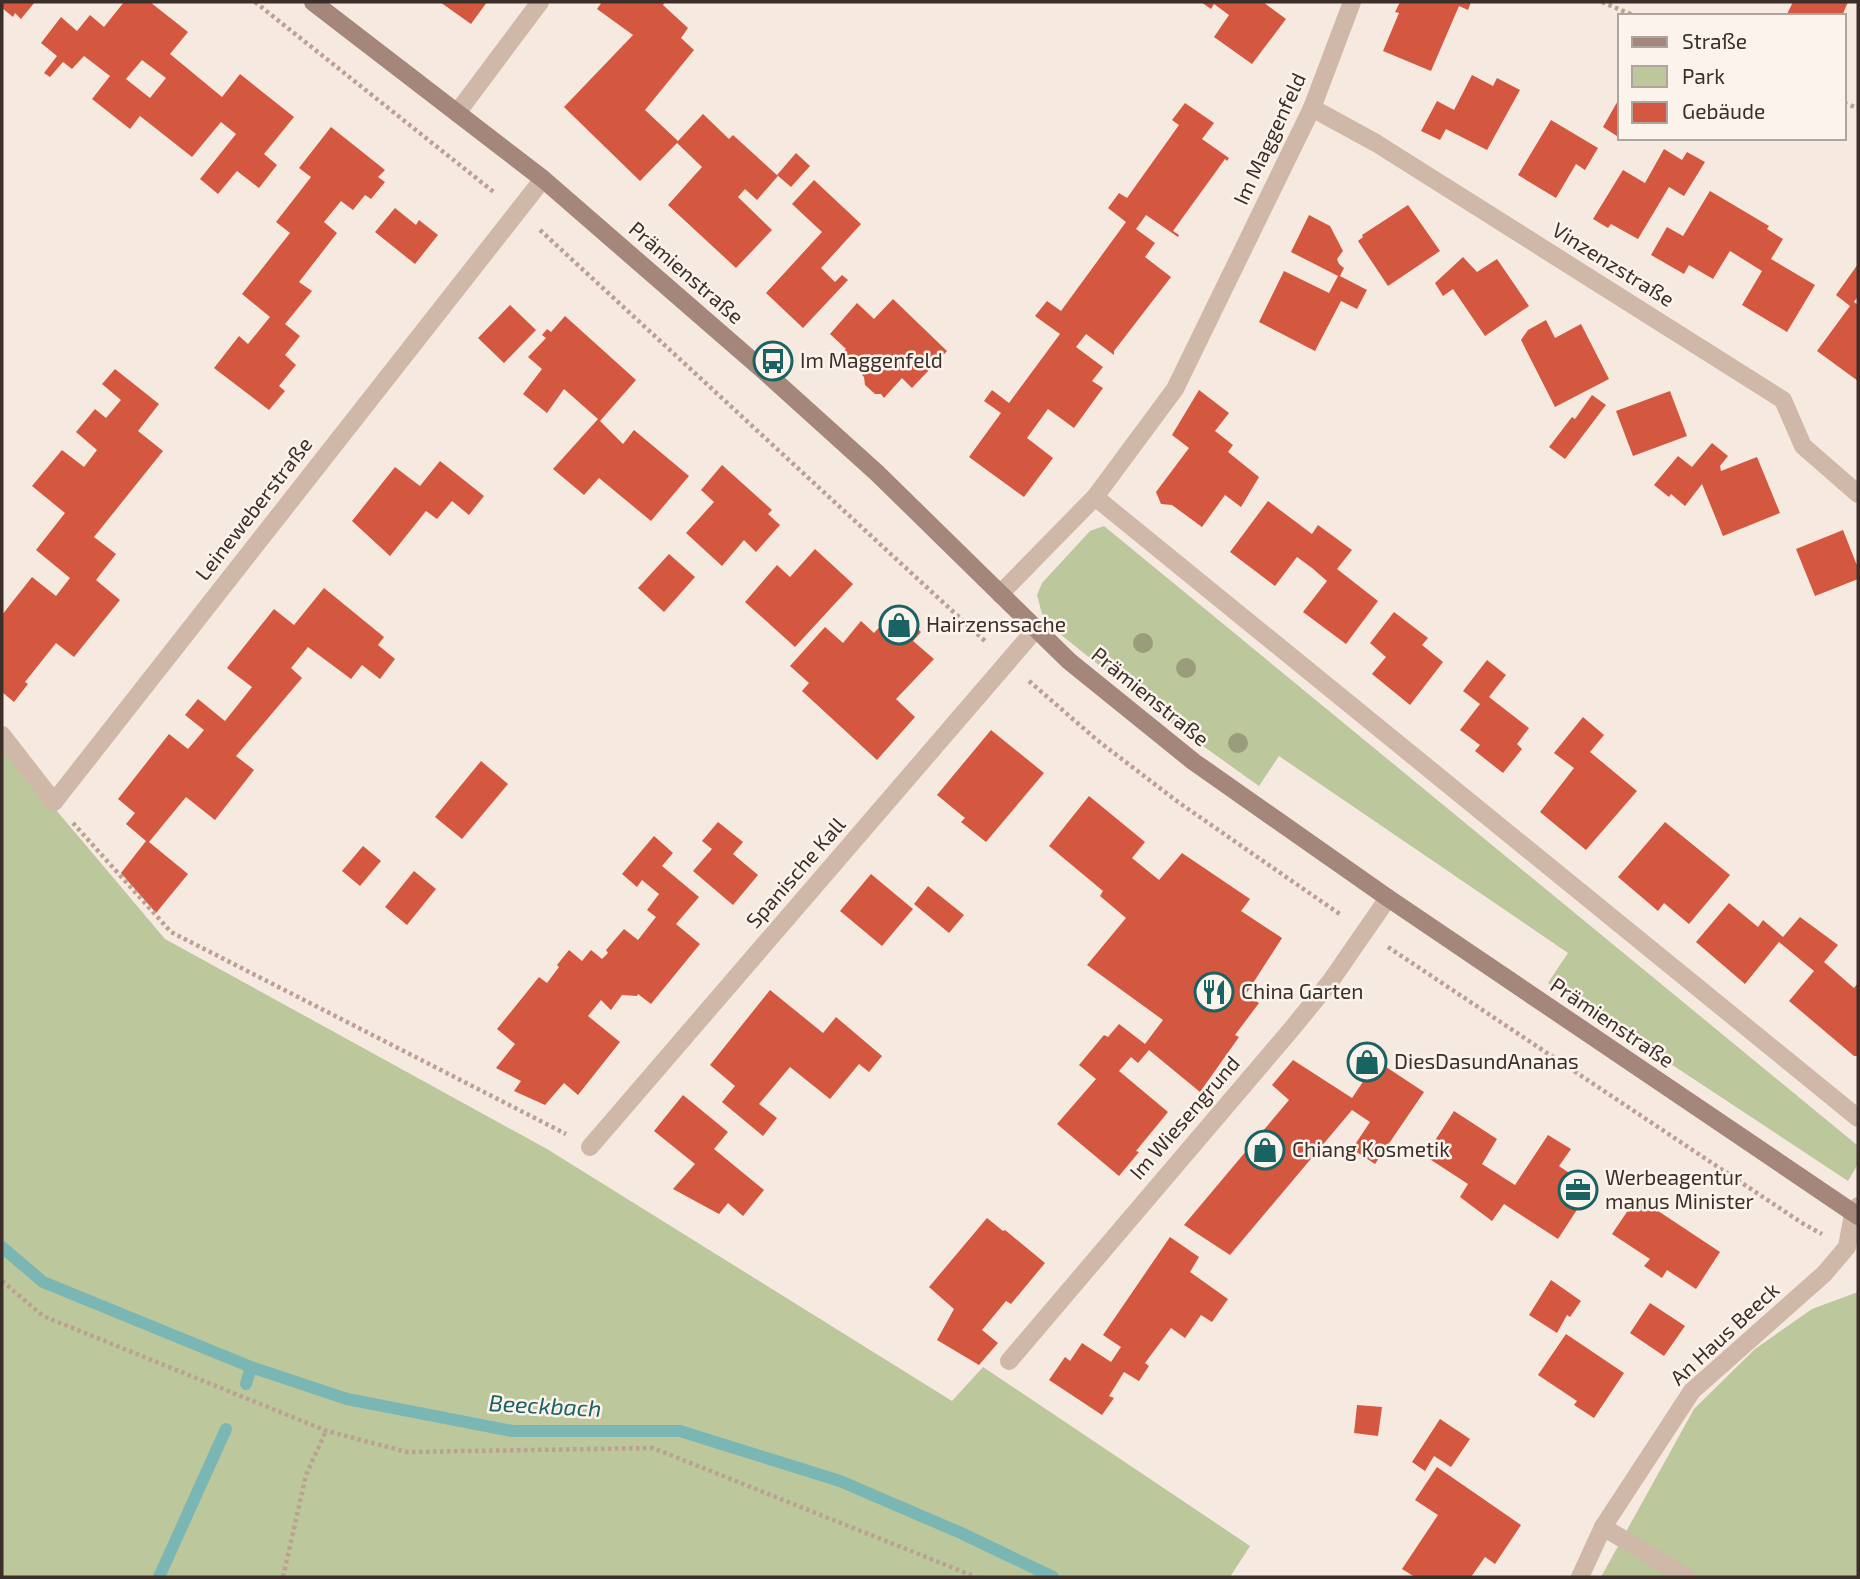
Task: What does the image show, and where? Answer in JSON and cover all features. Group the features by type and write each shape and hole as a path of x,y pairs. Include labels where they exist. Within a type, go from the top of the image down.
{"street":[{"name":"Prämienstraße","path":"313,2 543,179 877,473 1069,661 1194,762 1388,898 1857,1212"},
{"path":"457,113 540,2"},
{"name":"Im Maggenfeld","path":"1000,594 1095,497 1175,389 1312,108 1352,2"},
{"name":"Vinzenzstraße","path":"1312,108 1376,143 1783,400 1802,446 1858,494"},
{"name":"Leineweberstraße","path":"54,802 543,179"},
{"path":"1095,497 1858,1118"},
{"name":"Spanische Kall","path":"590,1147 1036,629"},
{"path":"2,735 54,802"},
{"name":"Im Wiesengrund","path":"1009,1361 1330,982 1388,898"},
{"name":"An Haus Beeck","path":"1580,1577 1603,1527 1692,1391 1824,1274 1847,1247 1857,1212"},
{"path":"1603,1527 1686,1577"}],"path":[{"path":"1602,2 1630,14"},
{"path":"54,802 171,932 590,1147"},
{"path":"2,1281 43,1316 327,1431 407,1452 653,1448 976,1577"},
{"path":"283,1577 306,1475 327,1431"}],"green space":[{"path":"1104,526 1857,1145 1858,1164 1848,1181 1548,983 1568,953 1279,756 1259,786 1175,726 1060,634 1042,614 1037,595 1042,583 1090,531"},
{"path":"2,746 165,939 547,1149 952,1401 983,1367 1250,1546 1230,1577 2,1577"},
{"path":"1858,1292 1858,1577 1601,1577 1694,1409 1755,1349 1812,1309"}],"building":[{"path":"2,2 35,2 21,19 15,13 13,17 2,8"},
{"path":"124,2 150,2 188,32 170,54 222,97 240,74 294,117 264,154 277,165 259,188 237,171 218,194 200,179 236,134 221,122 192,157 140,116 130,129 92,99 110,76 84,56 72,69 63,62 50,77 44,73 57,56 41,43 61,17 77,31 90,15 104,27","holes":["142,60 166,78 150,98 126,79"]},
{"path":"440,2 487,2 471,24"},
{"path":"602,2 665,2 663,5 688,28 681,38 694,50 645,110 678,141 703,114 729,139 733,135 778,176 757,200 745,189 738,197 772,230 736,268 668,205 702,167 677,143 640,181 564,107 633,35 597,9"},
{"path":"1201,2 1263,2 1286,19 1252,64 1214,37 1229,15 1214,4 1211,9"},
{"path":"1400,2 1471,2 1468,10 1459,6 1431,71 1383,51 1399,13 1395,12"},
{"path":"1793,2 1848,2 1843,14 1787,14"},
{"path":"1472,75 1493,86 1497,78 1520,90 1487,150 1446,129 1440,140 1421,131 1437,101 1454,110"},
{"path":"1618,101 1618,137 1603,127"},
{"path":"1185,103 1214,123 1202,139 1229,158 1227,161 1225,159 1173,231 1178,237 1146,215 1136,229 1155,243 1145,257 1171,277 1114,351 1114,355 1086,334 1076,347 1103,367 1092,381 1103,388 1074,428 1048,409 1027,438 1053,458 1024,497 969,457 1001,413 984,401 992,390 1009,403 1060,334 1035,316 1047,301 1061,311 1126,222 1108,208 1119,193 1127,198 1179,125 1172,120"},
{"path":"1551,120 1598,148 1585,170 1576,164 1556,198 1518,175"},
{"path":"331,127 385,170 378,177 385,182 371,199 365,195 353,210 341,201 324,222 337,233 299,282 312,291 285,324 300,336 285,355 296,365 279,386 285,391 269,410 214,368 239,336 248,344 270,317 242,294 290,233 276,222 311,177 299,168"},
{"path":"1664,149 1682,160 1687,152 1705,162 1684,196 1669,187 1638,239 1611,224 1608,228 1593,219 1623,170 1645,183"},
{"path":"796,153 810,166 791,187 777,175"},
{"path":"814,180 861,224 821,268 835,282 842,275 848,280 803,328 766,293 822,232 792,204"},
{"path":"1710,191 1769,226 1767,229 1783,239 1771,259 1815,285 1787,332 1742,305 1762,271 1730,251 1713,279 1689,265 1684,274 1651,255 1667,227 1683,236"},
{"path":"1408,205 1440,251 1388,286 1358,241 1362,235"},
{"path":"395,208 416,225 419,220 438,235 415,264 375,232"},
{"path":"1309,215 1330,226 1343,251 1337,259 1344,268 1340,276 1367,290 1357,309 1341,301 1315,351 1259,322 1284,271 1329,293 1338,276 1291,252"},
{"path":"1463,257 1477,272 1497,259 1529,306 1485,336 1453,289 1443,296 1435,283"},
{"path":"1858,264 1858,296 1854,302 1858,305 1858,381 1817,351 1850,306 1836,295"},
{"path":"893,299 947,351 912,388 902,378 884,398 865,385 862,375 864,372 843,352 846,349 830,334 857,303 874,319"},
{"path":"510,305 536,330 504,363 478,338"},
{"path":"565,316 636,380 600,421 623,444 634,430 689,476 651,521 599,478 584,495 553,469 598,419 564,389 547,413 523,394 542,369 528,357 546,338 542,335 547,329 551,332"},
{"path":"1546,320 1555,338 1581,324 1609,379 1555,407 1521,340 1528,330"},
{"path":"115,369 159,404 138,431 163,451 94,537 116,554 96,580 120,600 74,657 56,643 25,682 28,684 14,702 2,692 2,615 32,577 56,596 70,578 36,550 65,513 32,486 62,450 84,467 97,450 76,432 95,409 106,418 121,400 102,384"},
{"path":"1199,390 1229,413 1215,431 1233,445 1228,452 1259,477 1241,507 1225,495 1202,527 1172,505 1161,504 1156,492 1189,448 1172,435"},
{"path":"1670,391 1687,436 1633,456 1616,411"},
{"path":"1592,395 1606,405 1565,459 1549,447 1572,417 1575,419"},
{"path":"1712,443 1728,456 1720,466 1721,471 1757,457 1780,513 1723,536 1702,484 1685,506 1654,485 1678,456 1692,467"},
{"path":"440,461 484,496 469,515 452,501 437,519 426,511 390,556 352,521 395,467 420,486"},
{"path":"722,465 772,510 768,514 780,525 756,552 744,540 722,566 686,533 714,502 701,490"},
{"path":"1268,501 1312,534 1318,525 1352,550 1337,569 1378,601 1346,644 1303,612 1327,581 1312,568 1297,557 1275,586 1230,552"},
{"path":"1843,530 1858,568 1858,579 1815,596 1796,549"},
{"path":"815,549 853,584 795,647 745,602 777,565 790,577"},
{"path":"669,554 695,577 664,612 638,588"},
{"path":"324,588 384,637 378,645 395,659 380,679 362,665 351,679 308,647 291,668 302,678 236,756 254,770 215,820 186,797 149,842 188,874 156,913 121,873 146,841 126,824 135,813 118,799 169,734 188,749 204,730 185,715 198,699 225,721 252,687 227,668 274,609 294,625"},
{"path":"896,609 921,632 913,641 934,659 896,699 915,717 877,760 802,691 809,683 790,666 825,627 843,643 861,621 874,633"},
{"path":"1394,612 1428,638 1422,645 1443,662 1410,705 1372,674 1386,657 1370,643"},
{"path":"1487,660 1506,675 1489,697 1529,728 1517,744 1522,749 1503,773 1475,751 1480,745 1460,730 1480,704 1463,691"},
{"path":"1583,717 1604,735 1590,752 1637,791 1586,850 1540,812 1574,768 1554,753"},
{"path":"991,730 1044,773 986,842 961,822 965,818 937,795"},
{"path":"481,761 508,784 462,839 435,817"},
{"path":"1089,796 1145,842 1132,858 1159,880 1182,853 1250,899 1241,911 1282,938 1246,994 1259,1003 1235,1035 1239,1037 1200,1092 1149,1050 1138,1063 1131,1057 1119,1071 1168,1112 1119,1176 1057,1124 1096,1079 1079,1065 1104,1035 1108,1037 1119,1024 1145,1044 1163,1020 1087,965 1126,918 1100,896 1103,891 1049,846"},
{"path":"718,822 743,842 733,854 758,875 733,905 693,871 712,849 702,841"},
{"path":"1665,822 1730,875 1689,924 1664,903 1658,911 1618,877"},
{"path":"654,836 673,853 662,866 699,897 676,924 700,944 651,1004 638,994 622,995 611,1010 601,1000 588,1016 620,1042 578,1095 564,1083 545,1105 514,1091 521,1081 496,1068 515,1044 497,1029 539,977 547,983 569,950 582,961 591,950 602,959 624,929 638,940 656,917 647,910 659,894 642,880 637,887 622,874"},
{"path":"363,846 381,861 360,886 342,871"},
{"path":"414,871 436,889 407,925 385,907"},
{"path":"871,874 913,909 882,946 840,911"},
{"path":"928,886 964,915 949,933 914,904"},
{"path":"1729,903 1758,927 1763,920 1783,937 1800,917 1838,945 1824,962 1854,988 1858,983 1858,1056 1854,1056 1789,1001 1814,971 1779,942 1745,984 1696,942"},
{"path":"770,990 823,1033 836,1017 882,1056 869,1072 859,1064 830,1099 790,1067 759,1104 777,1118 763,1136 722,1102 735,1086 710,1065"},
{"path":"1293,1060 1352,1098 1377,1061 1424,1092 1375,1164 1352,1149 1370,1122 1352,1110 1230,1255 1184,1225 1289,1100 1272,1085"},
{"path":"683,1095 728,1132 714,1149 764,1190 743,1216 728,1203 719,1214 673,1189 695,1164 654,1131"},
{"path":"1454,1111 1497,1139 1482,1164 1515,1185 1548,1135 1571,1149 1559,1166 1591,1188 1558,1239 1504,1204 1492,1221 1460,1197 1468,1184 1425,1156"},
{"path":"1637,1197 1720,1252 1696,1289 1667,1270 1662,1278 1644,1266 1650,1259 1612,1234"},
{"path":"987,1218 1045,1263 1011,1304 1006,1301 982,1330 998,1343 979,1365 937,1340 954,1309 929,1287"},
{"path":"1170,1237 1199,1257 1190,1272 1228,1299 1212,1322 1201,1315 1185,1338 1171,1328 1145,1363 1149,1366 1139,1381 1124,1372 1109,1396 1114,1398 1102,1415 1049,1380 1065,1357 1070,1361 1082,1343 1111,1362 1121,1347 1103,1335"},
{"path":"1551,1280 1581,1301 1570,1317 1567,1315 1557,1333 1529,1315"},
{"path":"1650,1303 1685,1326 1664,1356 1630,1333"},
{"path":"1566,1334 1624,1373 1594,1418 1574,1405 1577,1401 1538,1375"},
{"path":"1357,1405 1382,1407 1378,1436 1354,1433"},
{"path":"1440,1419 1470,1439 1451,1467 1434,1456 1425,1471 1412,1462"},
{"path":"1437,1467 1521,1525 1495,1564 1485,1557 1471,1577 1415,1577 1402,1569 1438,1515 1415,1500"}],"waterway":[{"name":"Beeckbach","path":"2,1247 43,1282 251,1367 347,1399 512,1431 680,1431 840,1481 961,1533 1053,1577"},
{"path":"246,1384 251,1367"},
{"path":"159,1577 226,1429"}],"place":[{"name":"Im Maggenfeld","path":"773,361"},
{"name":"Hairzenssache","path":"899,625"},
{"name":"China Garten","path":"1214,992"},
{"name":"DiesDasundAnanas","path":"1367,1062"},
{"name":"Chiang Kosmetik","path":"1265,1150"},
{"name":"Werbeagentur manus Minister","path":"1578,1190"}]}
